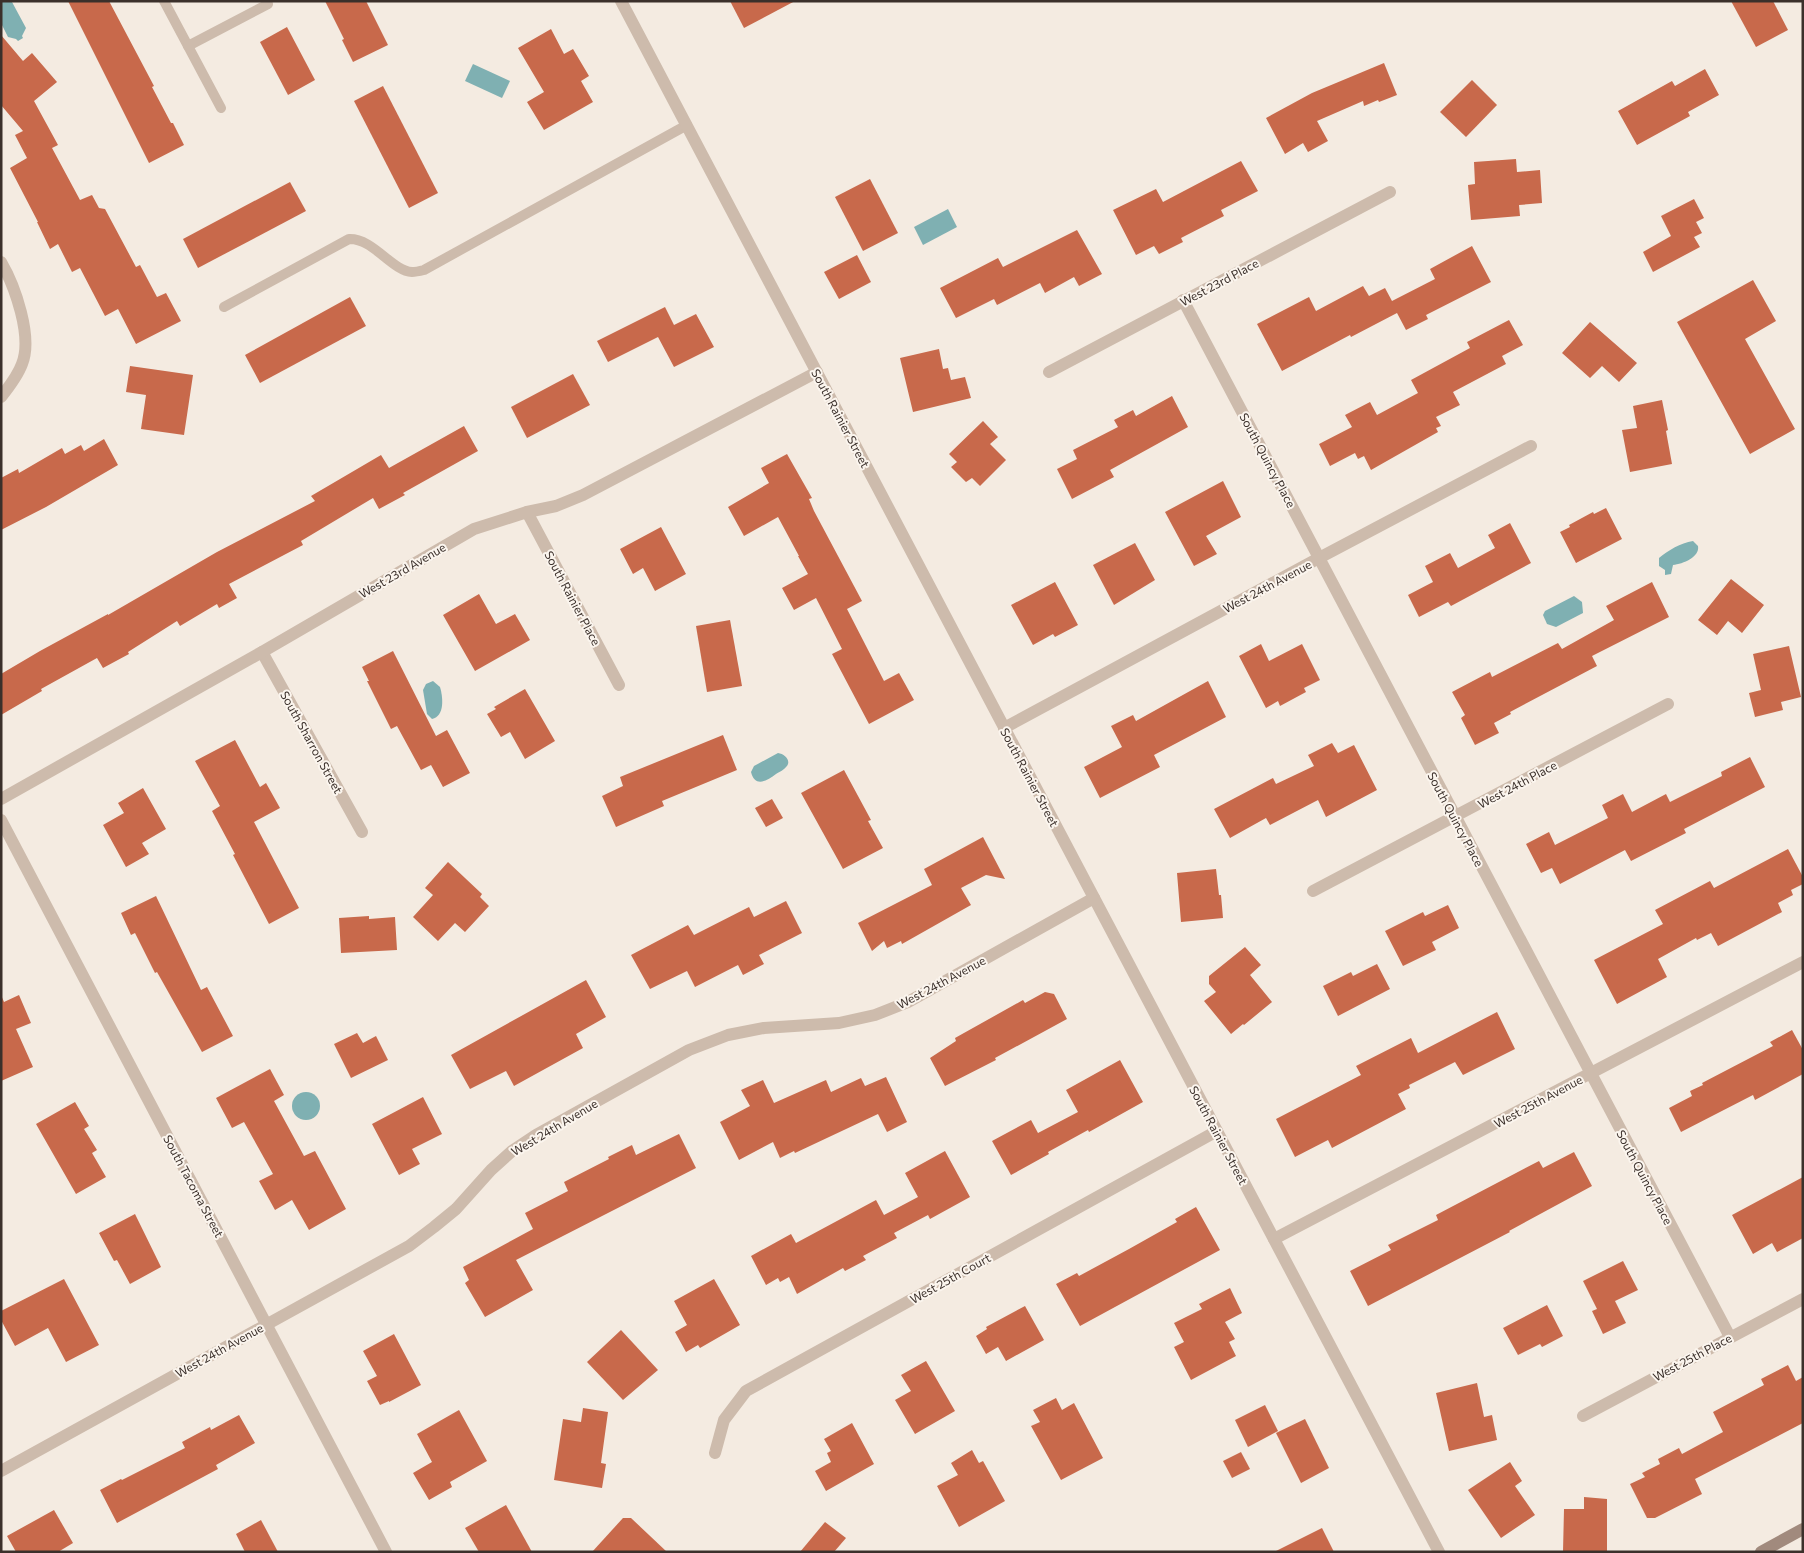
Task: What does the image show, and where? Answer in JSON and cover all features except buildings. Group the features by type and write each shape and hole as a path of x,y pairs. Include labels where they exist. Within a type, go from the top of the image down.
{"main road":[{"path":"1762,1552 1803,1529"}],"street":[{"name":"South Rainier Street","path":"621,1 1439,1552"},
{"name":"West 23rd Place","path":"1049,372 1390,192"},
{"path":"1,262 20,306 25,343 22,363 1,397"},
{"name":"South Quincy Place","path":"1184,300 1730,1337"},
{"name":"West 23rd Avenue","path":"1,799 262,652 474,529 527,512 556,506 583,495 816,372"},
{"name":"West 24th Avenue","path":"1004,728 1531,446"},
{"name":"South Rainier Place","path":"527,512 620,684"},
{"name":"South Sharron Street","path":"262,652 362,832"},
{"name":"West 24th Place","path":"1313,891 1668,704"},
{"name":"South Tacoma Street","path":"1,820 386,1552"},
{"name":"West 24th Avenue","path":"1,1471 409,1246 456,1209 491,1170 536,1135 689,1050 728,1035 764,1028 839,1023 875,1015 908,1002 1094,898"},
{"name":"West 25th Avenue","path":"1274,1239 1803,962"},
{"name":"West 25th Court","path":"715,1453 724,1420 746,1391 1217,1131"},
{"name":"West 25th Place","path":"1583,1416 1803,1299"}],"lane":[{"path":"164,1 221,108"},
{"path":"188,46 268,4 266,1"},
{"path":"224,307 348,239 356,239 367,244 404,270 412,272 424,270 687,125"}],"water":[{"path":"1,1 12,2 26,28 22,36 23,38 18,41 8,37 1,23"},
{"path":"473,64 510,81 502,98 465,81"},
{"path":"948,209 957,227 923,245 914,227"},
{"path":"1693,541 1698,546 1694,557 1673,565 1671,574 1665,575 1665,570 1659,566 1659,558 1675,547"},
{"path":"1574,596 1582,602 1583,613 1556,627 1547,624 1543,615 1545,611"},
{"path":"433,681 440,687 442,706 439,714 432,719 427,714 423,690 426,684"},
{"path":"778,753 785,756 788,760 788,765 765,781 758,782 755,780 751,772 754,766"},
{"path":"306,1092 316,1096 320,1106 316,1116 306,1120 296,1116 292,1106 296,1096"}]}
